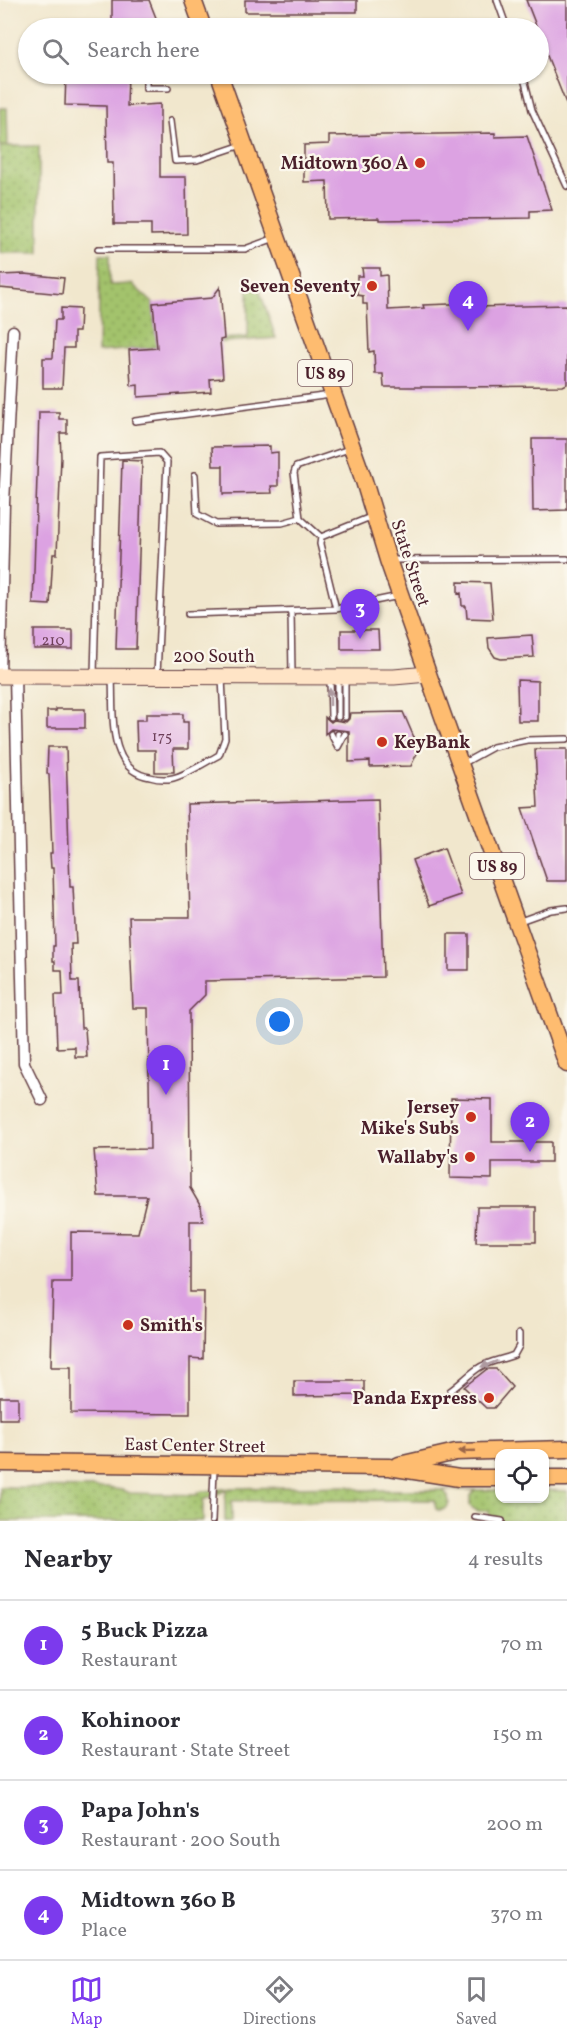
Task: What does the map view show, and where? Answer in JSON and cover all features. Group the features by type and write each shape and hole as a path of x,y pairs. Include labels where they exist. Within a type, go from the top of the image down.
{"main road":[{"path":"192,0 199,18"},
{"name":"State Street","path":"223,84 352,448 428,674 517,922 562,1037 567,1064"},
{"name":"East Center Street","path":"389,1467 456,1452 567,1449"},
{"name":"East Center Street","path":"0,1463 389,1467 459,1478 495,1478"},
{"path":"549,1478 567,1478"}],"street":[{"path":"13,331 2,502 5,676 24,1063 42,1100"},
{"name":"200 South","path":"5,676 394,677 428,674"}],"lane":[{"path":"497,0 503,18"},
{"path":"146,84 146,88 168,88"},
{"path":"526,84 532,110 567,186"},
{"path":"170,121 175,161 197,160 244,144"},
{"path":"98,249 245,249 277,238"},
{"path":"135,421 333,394"},
{"path":"321,537 300,518 294,473 296,467 352,448"},
{"path":"94,675 100,457 159,453 167,462 157,676"},
{"path":"195,475 197,514 216,524 282,523 300,518"},
{"path":"321,537 375,515"},
{"path":"321,537 320,544 336,609"},
{"path":"388,560 567,559"},
{"path":"188,614 336,609 401,596"},
{"path":"291,611 292,676"},
{"path":"111,675 112,710 118,752 129,768 139,776 159,779 174,778 219,755 225,738 221,676"},
{"path":"338,676 338,717"},
{"path":"338,676 345,717"},
{"path":"331,717 338,676"},
{"path":"331,734 338,747"},
{"path":"338,734 338,747"},
{"path":"338,747 345,734"},
{"path":"461,765 493,747 527,740 567,739"},
{"path":"517,922 551,910 567,908"},
{"path":"450,1391 476,1369 514,1355 519,1346 519,1334"},
{"path":"212,1521 215,1464"},
{"path":"475,1517 502,1521"}],"green space":[{"path":"0,108 7,108 8,146 0,146"},
{"path":"0,146 39,146 39,253 0,253"},
{"path":"100,254 110,254 110,285 132,284 153,303 157,344 248,337 248,285 257,283 276,338 98,352"},
{"path":"348,1486 361,1490 443,1490 448,1496 449,1503 446,1508 440,1510 436,1509 434,1500 232,1501 232,1521 225,1521 227,1490 203,1500 203,1521 0,1521 0,1487 107,1488 130,1493 199,1495 197,1492 231,1488"},
{"path":"475,1490 495,1490 495,1503 549,1503 549,1490 567,1491 567,1521 490,1521 489,1511 477,1511 470,1506 470,1497"}],"building":[{"path":"112,0 149,0 156,18 112,18"},
{"path":"245,0 357,0 357,12 245,12"},
{"path":"526,0 567,0 567,106 549,61 549,18 533,18"},
{"path":"66,84 128,84 127,106 160,104 160,177 186,177 187,234 151,235 151,224 114,224 113,163 107,163 106,106 65,105"},
{"name":"Midtown 360 A","path":"495,133 495,137 527,136 552,210 530,211 530,218 328,219 327,181 304,182 304,145 329,144 329,136"},
{"path":"362,268 380,268 380,276 387,275 388,310 424,308 423,305 477,303 476,307 567,305 567,384 563,386 384,387 383,374 375,374 374,351 369,352 367,304 363,304 363,296 357,295 357,276 363,276"},
{"path":"25,274 64,278 62,294 0,288 0,275"},
{"path":"220,287 224,339 220,340 223,378 210,379 211,392 138,397 138,385 131,386 129,350 157,348 153,303 212,298"},
{"path":"61,308 80,309 79,332 74,332 74,348 64,348 62,388 43,388 43,358 53,358 55,320 61,320"},
{"path":"39,412 59,412 59,419 67,419 67,433 60,433 57,554 53,554 50,605 33,604"},
{"path":"532,439 567,439 567,510 533,511"},
{"path":"270,446 270,453 278,452 278,486 271,486 272,493 223,494 223,466 213,466 212,447"},
{"path":"122,460 142,461 136,649 116,649"},
{"path":"458,582 490,583 493,619 467,618 466,606 462,606 461,593 458,594"},
{"path":"34,630 73,630 73,649 34,649"},
{"path":"341,630 378,630 379,649 341,649"},
{"path":"532,635 534,657 501,659 495,657 489,648 488,638"},
{"path":"517,680 538,681 538,721 518,721"},
{"path":"56,709 85,709 85,728 47,728 47,711 56,711"},
{"name":"KeyBank","path":"403,712 419,749 411,766 370,767 370,761 349,762 349,731 331,729 325,734 325,717 331,722 334,720 346,722 350,713"},
{"path":"146,714 183,714 183,722 188,722 188,749 173,749 174,772 155,772 155,750 137,750 136,720 146,720"},
{"path":"48,747 66,747 70,887 73,887 76,944 71,944 72,981 79,981 81,1028 85,1028 87,1057 75,1057 75,1047 57,1048 55,995 63,995 62,970 55,970 55,961 53,961 53,946 55,946 49,774 47,774"},
{"path":"535,749 567,749 567,881 547,881 522,808 538,807"},
{"path":"378,799 383,977 205,981 205,995 189,1011 190,1188 201,1207 203,1221 190,1221 190,1292 204,1292 203,1359 190,1358 190,1414 71,1413 71,1367 51,1367 53,1282 71,1282 71,1232 138,1233 147,1196 98,1196 94,1150 150,1149 148,1008 133,1008 129,917 190,917 187,804"},
{"path":"444,848 461,895 429,906 412,860"},
{"path":"448,934 469,934 469,970 448,970"},
{"path":"451,1098 492,1099 492,1142 551,1142 551,1162 492,1162 492,1179 450,1178"},
{"path":"477,1207 536,1207 536,1242 476,1242"},
{"name":"Panda Express","path":"487,1369 496,1369 512,1387 494,1408 486,1408 464,1387"},
{"path":"294,1381 364,1381 364,1395 294,1396"},
{"path":"0,1397 18,1397 18,1419 0,1419"}],"place":[{"name":"Midtown 360 A","path":"420,163"},
{"name":"Seven Seventy","path":"372,286"},
{"name":"Midtown 360 B","path":"468,331"},
{"name":"Papa John's","path":"360,639"},
{"name":"KeyBank","path":"382,742"},
{"name":"5 Buck Pizza","path":"166,1095"},
{"name":"Jersey Mike's Subs","path":"471,1117"},
{"name":"Kohinoor","path":"530,1152"},
{"name":"Wallaby's","path":"470,1157"},
{"name":"Smith's","path":"128,1325"},
{"name":"Panda Express","path":"489,1398"}]}
